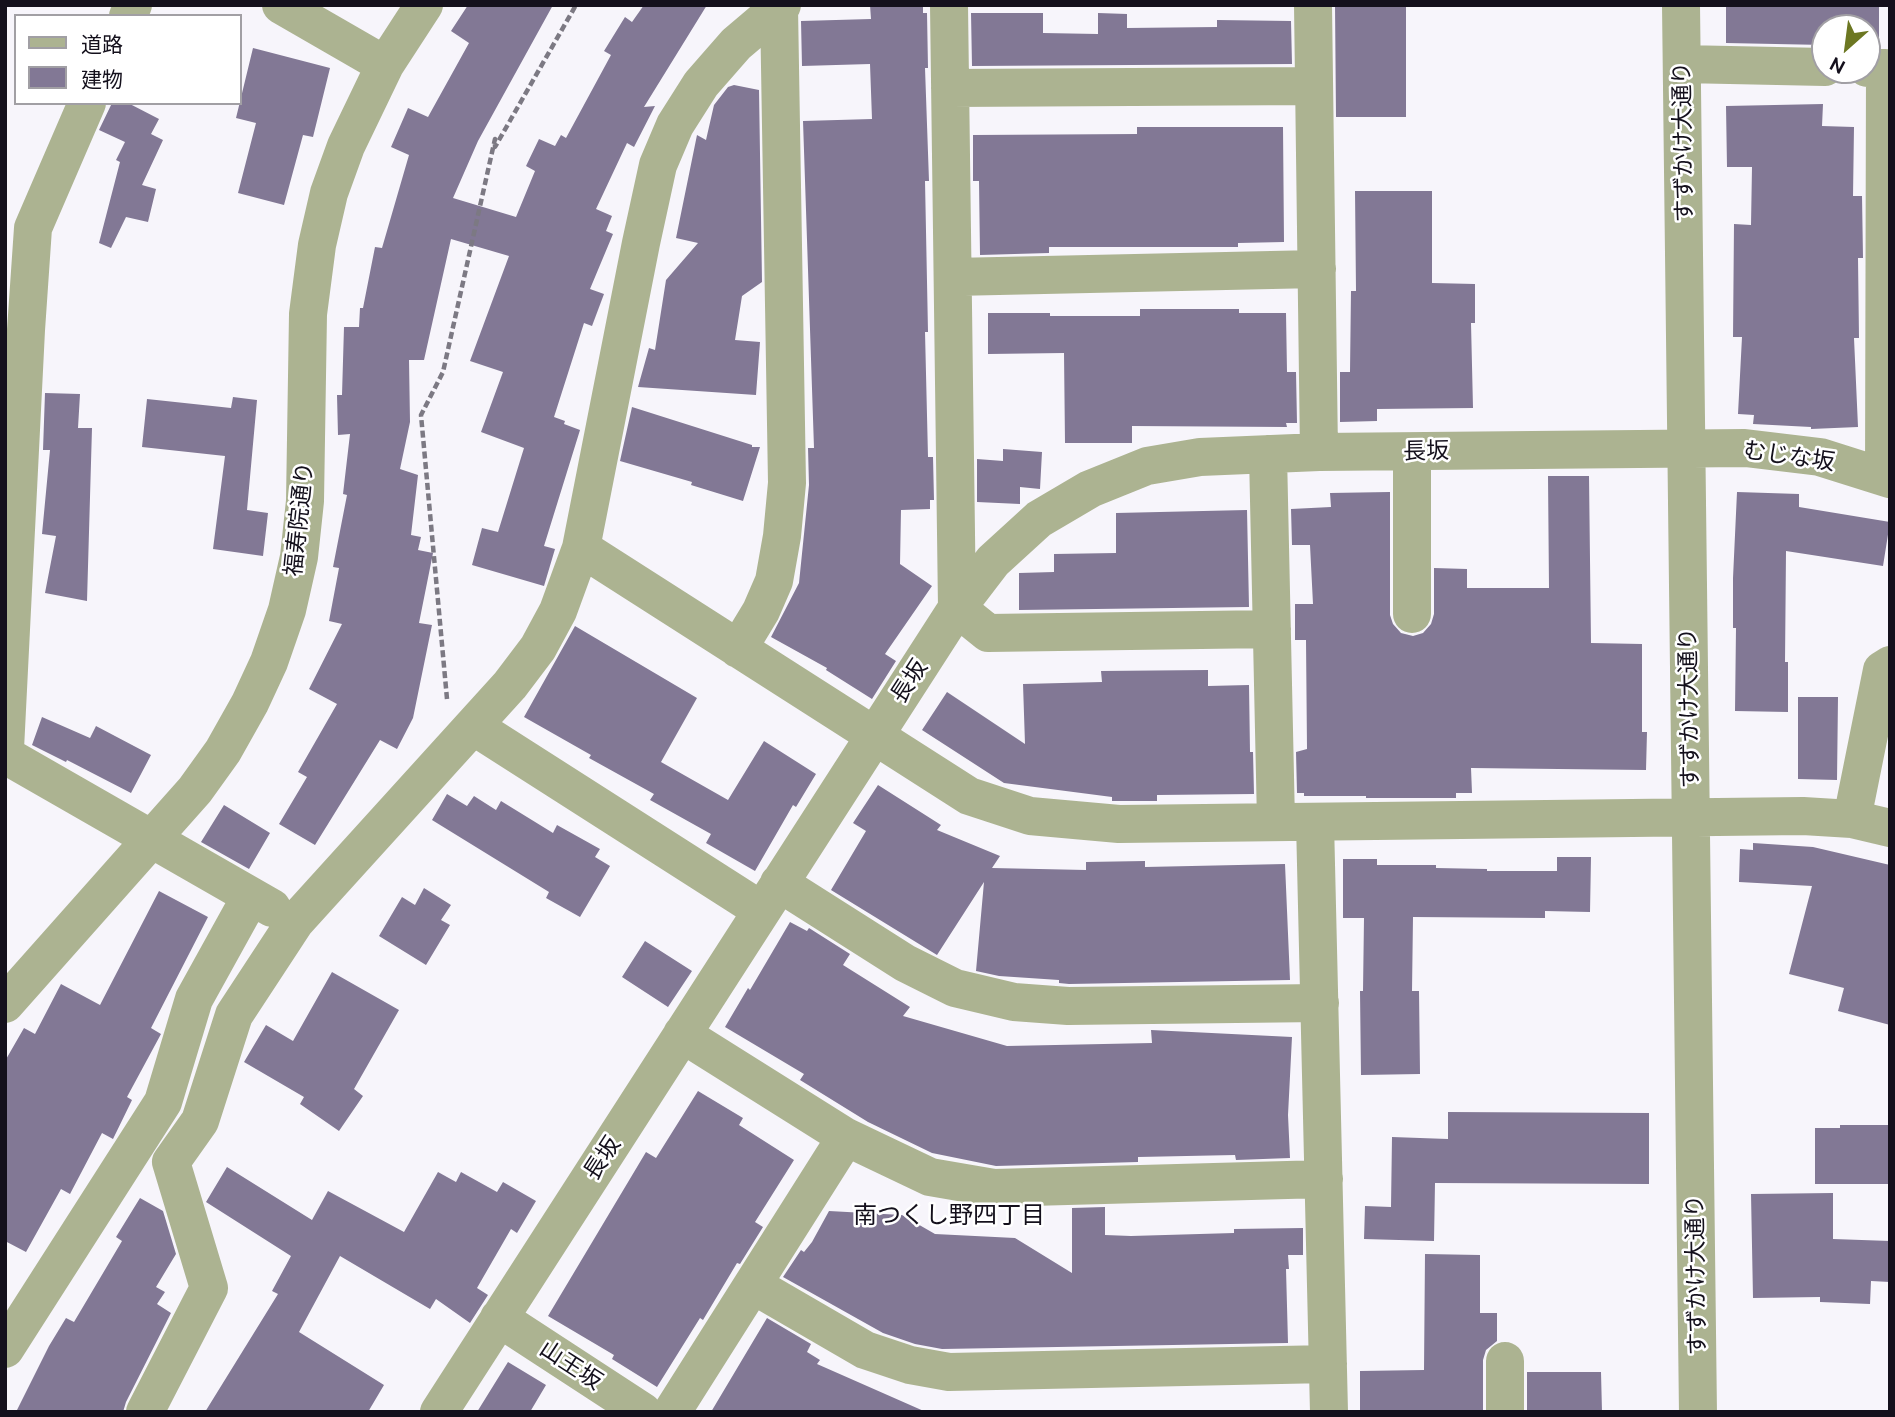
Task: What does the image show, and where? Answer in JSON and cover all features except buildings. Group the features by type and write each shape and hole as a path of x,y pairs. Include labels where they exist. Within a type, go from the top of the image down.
{"street":[{"path":"281,5 385,65"},
{"name":"福寿院通り","path":"5,1004 195,790 223,751 269,662 287,610 299,557 305,501 308,314 317,245 329,193 346,146 385,65 424,5"},
{"path":"949,5 957,608 988,633 1272,629"},
{"path":"1313,5 1319,452"},
{"name":"すずかけ大通り","path":"1681,5 1698,1412"},
{"path":"145,1412 209,1288 172,1162 200,1121 234,1015 295,922 461,714 510,685 538,648 558,611 581,548 640,243 658,165 676,125 701,84 736,44 780,6"},
{"path":"738,649 761,611 774,581 787,483 780,6"},
{"path":"1682,64 1811,67"},
{"path":"1881,68 1885,68 1887,477"},
{"path":"950,89 1314,86"},
{"path":"5,749 15,328 33,228 86,105"},
{"path":"953,277 1317,269"},
{"name":"長坂","path":"439,1412 957,608 993,561 1039,519 1090,489 1147,466 1200,457 1319,452 1686,448"},
{"name":"むじな坂","path":"1686,448 1745,448 1820,457 1887,477"},
{"path":"1412,452 1412,614"},
{"path":"1268,454 1276,822"},
{"path":"581,548 969,796 1030,816 1119,824 1803,816 1852,819 1890,828"},
{"path":"1852,819 1882,670 1890,665"},
{"path":"461,714 770,897 955,988 1014,1002 1068,1006 1320,1003"},
{"path":"5,755 295,922"},
{"path":"1315,822 1329,1412"},
{"path":"5,1349 163,1102 194,999 251,896"},
{"path":"682,1034 846,1137 930,1177 994,1188 1324,1179"},
{"path":"673,1412 846,1137"},
{"path":"752,1285 865,1350 910,1365 949,1372 1328,1364"},
{"name":"山王坂","path":"499,1318 643,1412"},
{"path":"1505,1361 1505,1412"}],"path":[{"path":"461,714 421,415 443,372 495,139 495,147 576,5"}],"district":[{"name":"南つくし野四丁目","path":"949,1215"}]}
